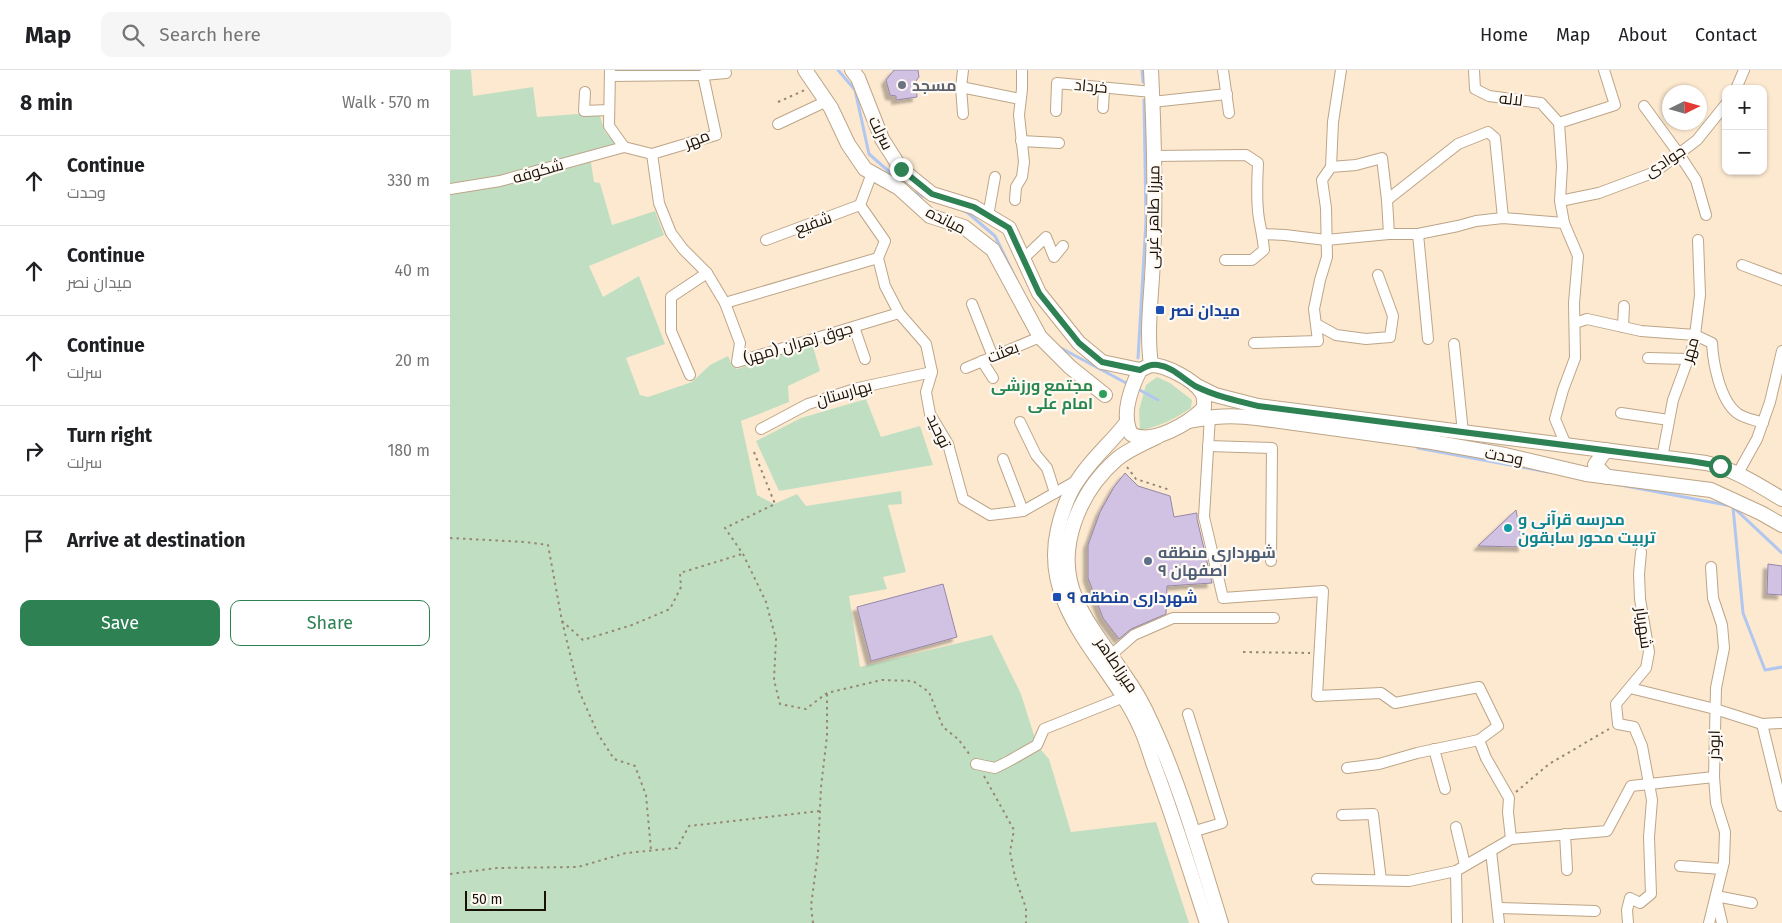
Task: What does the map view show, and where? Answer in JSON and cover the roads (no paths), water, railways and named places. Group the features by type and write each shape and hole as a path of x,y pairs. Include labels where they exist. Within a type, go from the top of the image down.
{"main road":[{"name":"میانده","path":"805,70 826,101 848,144 865,169 899,188 930,216 964,227 993,250 1043,335 1070,367 1097,370 1105,395"},
{"name":"سرلت","path":"852,70 858,78 882,140 901,169 932,194 974,207 1009,228 1039,293 1079,343 1097,370 1146,367"},
{"name":"میرزا طاهر غربی","path":"1146,367 1153,257 1154,156 1151,70"},
{"path":"1043,335 1058,318"},
{"path":"1146,367 1169,368 1194,385 1201,391 1204,399 1204,408 1189,421 1157,437 1143,438 1131,434 1127,422 1127,411 1146,367"},
{"name":"وحدت","path":"1194,385 1215,395 1258,406 1706,463 1738,473 1782,500"},
{"name":"وحدت","path":"1189,421 1210,416 1232,415 1249,417 1432,442 1505,455 1567,470 1607,477 1712,490 1782,525"},
{"name":"میرزاطاهر","path":"1127,422 1077,480 1066,503 1056,539 1055,562 1058,583 1071,618 1124,696 1141,729 1169,804 1207,923"},
{"name":"میرزاطاهر","path":"1157,437 1119,458 1092,486 1082,503 1070,540 1068,561 1070,579 1075,597 1098,638 1126,676 1151,721 1166,757 1192,832 1221,923"},
{"path":"1567,470 1579,465 1581,456 1569,445"},
{"path":"1606,450 1595,465 1607,477"}],"street":[{"path":"963,70 961,87 963,114"},
{"path":"1015,200 1016,188 1022,176 1024,162 1018,115 1022,88 1022,70"},
{"path":"1223,70 1229,113"},
{"path":"1254,343 1318,341 1314,308 1327,257 1326,208 1322,180 1331,167 1333,122 1341,70"},
{"name":"لاله","path":"1474,70 1475,89 1489,96 1541,102 1559,123"},
{"path":"1569,445 1555,419 1575,358 1574,303 1578,256 1564,223 1560,201 1562,166 1559,123 1615,105 1604,70"},
{"path":"1738,85 1744,70"},
{"path":"652,154 624,147 609,126 610,73 703,75 726,73"},
{"name":"مهر","path":"652,154 716,135 703,75"},
{"name":"خرداد","path":"1056,111 1057,84 1104,88 1152,97 1227,94"},
{"path":"961,87 1020,99"},
{"path":"1103,108 1104,88"},
{"path":"585,92 584,111 609,110"},
{"path":"778,124 826,101"},
{"path":"1644,106 1696,180 1706,215"},
{"name":"جوادی","path":"1560,201 1599,193 1655,172 1697,140 1722,109"},
{"path":"1387,200 1458,144 1488,132 1495,138 1503,218"},
{"path":"1021,141 1059,143"},
{"name":"شکوفه","path":"450,189 500,181 624,147"},
{"name":"جوق زهران (مهر)","path":"652,154 659,203 671,232 683,249 707,273 725,303 740,344 737,362 899,313"},
{"path":"1154,156 1246,155 1258,163 1257,190 1264,250 1252,260 1226,260"},
{"path":"1331,167 1382,158 1389,234"},
{"path":"860,205 872,173"},
{"path":"988,216 995,177"},
{"name":"شفیع","path":"766,240 860,205"},
{"name":"توحید","path":"860,205 885,242 878,258 885,286 899,313 926,344 932,372 926,392 930,414 948,444 963,499 990,515 1023,511 1077,480"},
{"path":"1263,234 1326,240 1389,234 1418,234 1476,221 1503,218 1564,223"},
{"path":"1418,234 1428,339"},
{"path":"1024,258 1046,237 1054,258 1063,246"},
{"name":"مهر","path":"1662,458 1673,400 1695,335 1700,295 1698,240"},
{"path":"725,303 878,258"},
{"path":"1742,265 1782,280"},
{"path":"690,375 672,331 671,297 707,273"},
{"path":"1316,324 1336,335 1366,339 1390,337 1393,316 1378,275"},
{"path":"972,304 993,356"},
{"path":"1623,327 1624,306"},
{"path":"1575,323 1588,319 1641,332 1695,335 1712,343 1713,361 1723,394 1737,413 1763,423"},
{"path":"854,327 865,359"},
{"name":"بعثت","path":"966,368 1043,335"},
{"path":"1454,344 1463,433"},
{"path":"1738,473 1757,439 1763,423 1782,351"},
{"path":"1648,358 1688,359"},
{"path":"982,361 993,378"},
{"name":"بهارستان","path":"761,429 808,404 858,388 932,372"},
{"path":"1621,413 1669,420"},
{"path":"1210,416 1204,517 1223,598 1323,591 1318,696 1381,693 1395,703 1479,686 1498,726 1478,740 1379,764 1347,768"},
{"path":"1020,422 1036,455 1047,468 1055,493"},
{"path":"1208,446 1272,448 1271,561"},
{"path":"1003,459 1023,511"},
{"name":"شهریار","path":"1641,552 1639,574 1640,599 1649,652 1646,668 1616,704 1618,724 1634,727 1642,746 1649,784"},
{"name":"ابوذر","path":"1708,923 1722,869 1725,832 1716,803 1714,777 1716,688 1724,648 1722,626 1713,598 1711,567"},
{"path":"1111,655 1134,635 1173,618 1274,618"},
{"path":"1630,688 1715,709 1762,724 1782,723"},
{"path":"976,764 995,768 1037,745 1044,729 1124,696"},
{"path":"1188,714 1222,823 1192,832"},
{"path":"1762,724 1782,806"},
{"path":"1478,740 1509,798 1508,812 1511,839"},
{"path":"1434,750 1445,789"},
{"path":"1317,879 1409,881 1456,871 1511,839 1607,831 1631,786 1714,777"},
{"path":"1628,923 1627,910 1630,898 1640,903 1651,894 1649,837 1652,800 1649,784"},
{"path":"1342,815 1373,814 1380,880"},
{"path":"1456,827 1465,866"},
{"path":"1565,834 1567,870"},
{"path":"1491,851 1499,923"},
{"path":"1680,866 1722,869"},
{"path":"1456,871 1457,923"},
{"path":"1722,923 1716,896 1750,904"},
{"path":"1498,908 1595,911"}],"waterway":[{"path":"838,70 855,90 869,154 901,182"},
{"path":"1142,70 1143,82"},
{"path":"1138,358 1146,221 1144,100"},
{"path":"913,192 928,198"},
{"path":"962,210 995,236 1018,283"},
{"path":"1057,346 1128,384"},
{"path":"1136,388 1158,400"},
{"path":"1418,448 1548,472"},
{"path":"1615,484 1732,506 1782,553"},
{"path":"1733,507 1743,613 1765,670 1782,667"}],"place":[{"name":"مسجد","path":"902,85"},
{"name":"میدان نصر","path":"1160,310"},
{"name":"مجتمع ورزشی امام علی","path":"1103,394"},
{"name":"مدرسه قرآنی و تربیت محور سابقون","path":"1508,528"},
{"name":"شهرداری منطقه ۹ اصفهان","path":"1148,561"},
{"name":"شهرداری منطقه ۹","path":"1057,597"}]}
